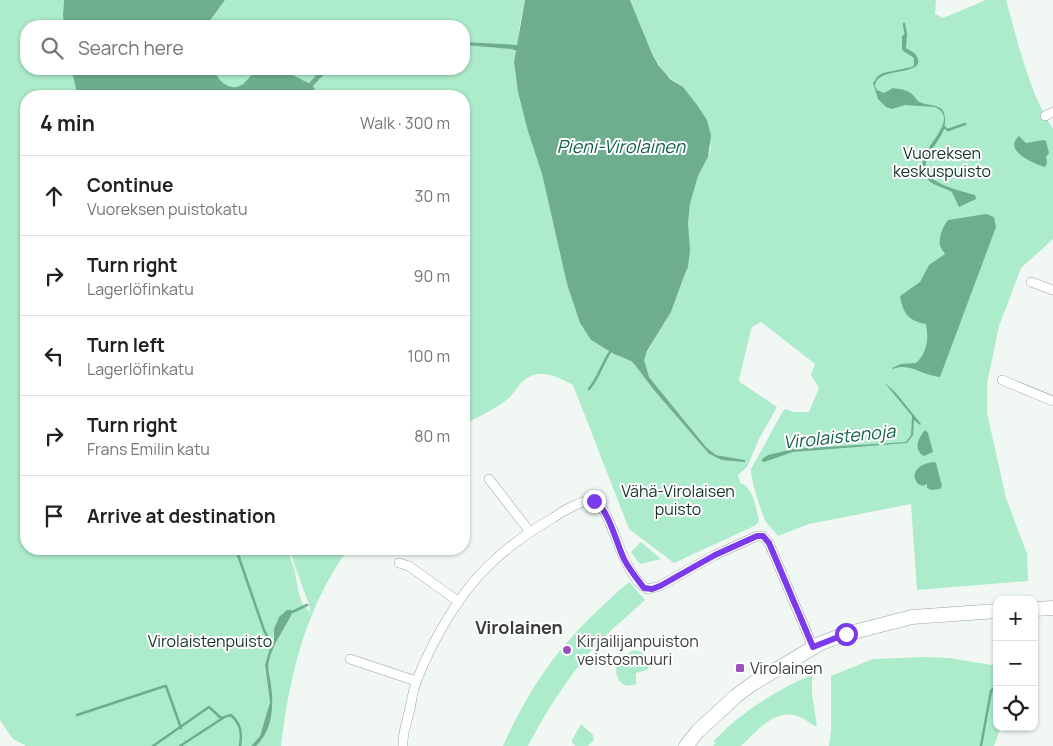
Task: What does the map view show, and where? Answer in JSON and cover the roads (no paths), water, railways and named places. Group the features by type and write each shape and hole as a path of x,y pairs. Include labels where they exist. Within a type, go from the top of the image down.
{"main road":[{"path":"1038,609 1053,608"},
{"path":"686,746 698,731 736,696 752,684 813,647 846,634 912,616 993,611"}],"street":[{"path":"1031,282 1053,290"},
{"path":"1002,380 1053,401"},
{"path":"488,479 530,532"},
{"path":"402,746 416,681 432,646 460,602 489,566 530,532 559,514 588,500 598,503 604,511 624,560 644,588 652,589 715,555 757,536 763,536 769,543 813,647"},
{"path":"399,563 409,566 460,602"},
{"path":"350,659 416,681"}],"water":[{"path":"64,0 225,0 210,20 63,20"},
{"name":"Pieni-Virolainen","path":"525,0 630,0 659,66 670,79 683,87 707,120 711,135 708,157 698,176 690,204 688,267 671,312 647,351 644,360 649,377 706,447 716,455 745,460 745,462 722,460 709,454 653,389 635,365 631,361 614,354 591,340 580,323 567,284 542,174 518,92 514,62 516,51 470,46 470,42 517,45"},
{"path":"907,33 906,48 916,55 918,62 916,67 884,76 878,80 875,86 877,90 884,93 893,88 901,89 911,93 918,101 942,109 945,120 944,129 928,156 926,165 928,173 941,184 975,195 976,199 959,207 952,192 930,182 925,176 922,167 924,157 941,129 944,121 943,113 935,107 905,105 892,109 886,107 878,99 873,83 883,73 914,65 914,58 902,50 902,36"},
{"path":"73,75 217,75 225,84 234,87 243,84 251,75 292,75 309,83 316,75 323,75 313,86 315,90 76,90"},
{"path":"1019,136 1026,143 1046,141 1049,153 1046,157 1047,163 1045,167 1027,160 1017,151 1014,146"},
{"path":"986,214 994,217 996,227 940,377 911,368 899,367 893,369 901,364 916,363 923,355 927,340 926,324 915,321 908,316 903,308 900,296 920,282 929,265 945,254 940,245 940,237 948,220"},
{"path":"884,382 896,393 921,424 914,420 913,435 907,443 793,452 764,462 762,461 768,455 793,449 906,442 911,435 912,416"},
{"path":"925,430 928,433 933,452 924,456 919,451 918,444"},
{"path":"936,463 942,486 940,489 931,490 927,488 927,484 923,486 918,484 915,475 918,468"},
{"path":"287,610 293,612 273,648 268,664 272,701 269,725 262,740 256,746 251,746 260,736 270,702 265,665 270,647 274,641 274,629 279,617"}],"waterway":[{"path":"904,24 906,36"},
{"path":"944,127 948,130 965,124"},
{"path":"589,389 610,352"},
{"path":"238,555 264,630 272,646"},
{"path":"290,613 307,605"},
{"path":"77,715 166,686 181,728"},
{"path":"981,746 991,691 996,686"},
{"path":"153,746 209,707 221,718 231,715 234,718 240,729 240,746"},
{"path":"180,746 223,718"}],"place":[{"name":"Kirjailijanpuiston veistosmuuri","path":"567,650"},
{"name":"Virolainen","path":"740,668"}],"district":[{"name":"Virolainen","path":"519,627"}],"park label":[{"name":"Vuoreksen keskuspuisto","path":"942,162"},
{"name":"Vähä-Virolaisen puisto","path":"678,500"},
{"name":"Virolaistenpuisto","path":"210,641"}],"water label":[{"name":"Virolaistenoja","path":"839,436"}]}
